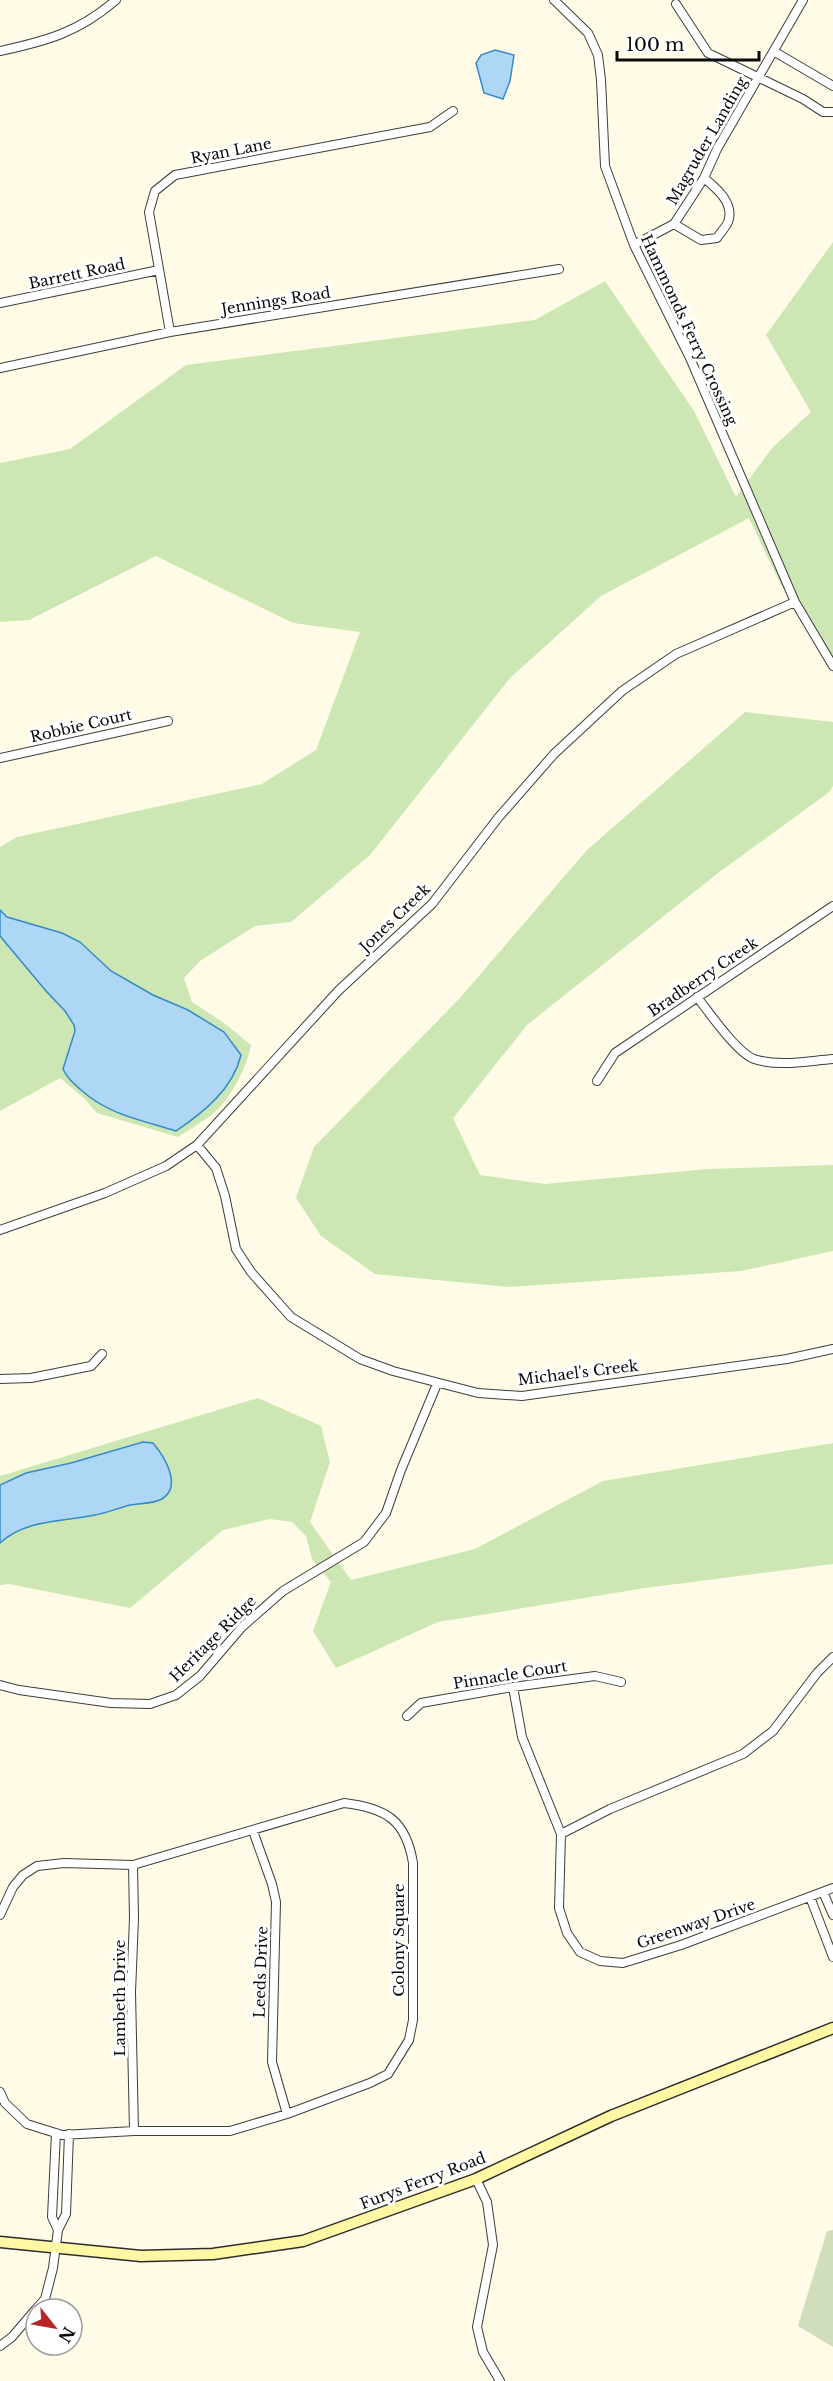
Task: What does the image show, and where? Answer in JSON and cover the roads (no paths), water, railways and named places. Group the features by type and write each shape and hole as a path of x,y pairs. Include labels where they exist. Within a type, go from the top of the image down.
{"main road":[{"name":"Furys Ferry Road","path":"0,2242 129,2255 162,2256 213,2254 303,2241 476,2179 611,2116 833,2028"}],"street":[{"path":"0,51 42,42 72,31 117,0"},
{"name":"Hammonds Ferry Crossing","path":"554,0 588,33 598,55 605,166 634,244 690,358 795,602 833,666"},
{"name":"Magruder Landing","path":"634,244 674,224 704,178 717,149 803,0"},
{"path":"676,4 708,53 823,112 833,112"},
{"path":"775,52 833,86"},
{"name":"Ryan Lane","path":"170,332 149,212 155,191 175,176 430,128 453,111"},
{"path":"674,224 701,240 717,238 729,221 728,204 720,191 704,178"},
{"name":"Jennings Road","path":"0,368 170,332 559,268"},
{"name":"Barrett Road","path":"0,303 159,270"},
{"name":"Jones Creek","path":"0,1230 105,1193 166,1166 197,1145 339,990 432,904 498,818 554,754 622,691 676,654 795,602"},
{"name":"Robbie Court","path":"0,758 168,721"},
{"name":"Bradberry Creek","path":"597,1081 615,1053 833,906"},
{"path":"697,997 729,1038 752,1058 782,1063 833,1059"},
{"name":"Michael's Creek","path":"197,1145 216,1168 225,1196 236,1249 252,1272 291,1317 360,1359 437,1384 478,1393 522,1396 787,1359 833,1350"},
{"path":"0,1379 31,1378 91,1366 102,1354"},
{"name":"Heritage Ridge","path":"0,1685 19,1690 111,1703 150,1704 176,1695 200,1676 242,1627 283,1591 364,1542 386,1513 400,1470 437,1384"},
{"path":"561,1834 610,1809 743,1754 773,1731 817,1673 833,1656"},
{"name":"Pinnacle Court","path":"407,1716 421,1703 513,1687 595,1676 621,1682"},
{"name":"Greenway Drive","path":"513,1687 522,1737 561,1834 559,1908 567,1933 580,1952 600,1961 623,1963 681,1945 833,1888"},
{"name":"Colony Square","path":"0,1915 13,1887 22,1875 37,1866 64,1863 133,1865 254,1832 344,1803 364,1806 381,1813 399,1825 409,1843 413,1863 413,2020 409,2040 388,2074 370,2084 287,2114 230,2131 56,2133 27,2124 5,2103 0,2092"},
{"name":"Leeds Drive","path":"254,1832 276,1902 272,2062 287,2114"},
{"name":"Lambeth Drive","path":"133,1865 134,1918 131,1992 134,2131"},
{"path":"823,1892 833,1915"},
{"path":"810,1897 833,1957"},
{"path":"56,2133 52,2217 58,2230"},
{"path":"45,2297 58,2230 66,2214 69,2134"},
{"path":"476,2179 487,2202 493,2245 477,2327 483,2352 500,2381"},
{"path":"0,2346 12,2337 24,2323"}],"water":[{"path":"495,50 514,55 510,81 503,99 484,93 476,63 481,55"},
{"path":"0,910 7,917 62,933 80,942 111,971 153,995 188,1010 224,1032 241,1055 231,1079 216,1099 176,1131 114,1111 81,1090 68,1078 63,1069 75,1031 74,1025 65,1011 0,936"},
{"path":"143,1442 153,1443 170,1471 171,1487 162,1499 99,1514 33,1525 10,1535 0,1543 0,1485 26,1473 71,1463"}]}
